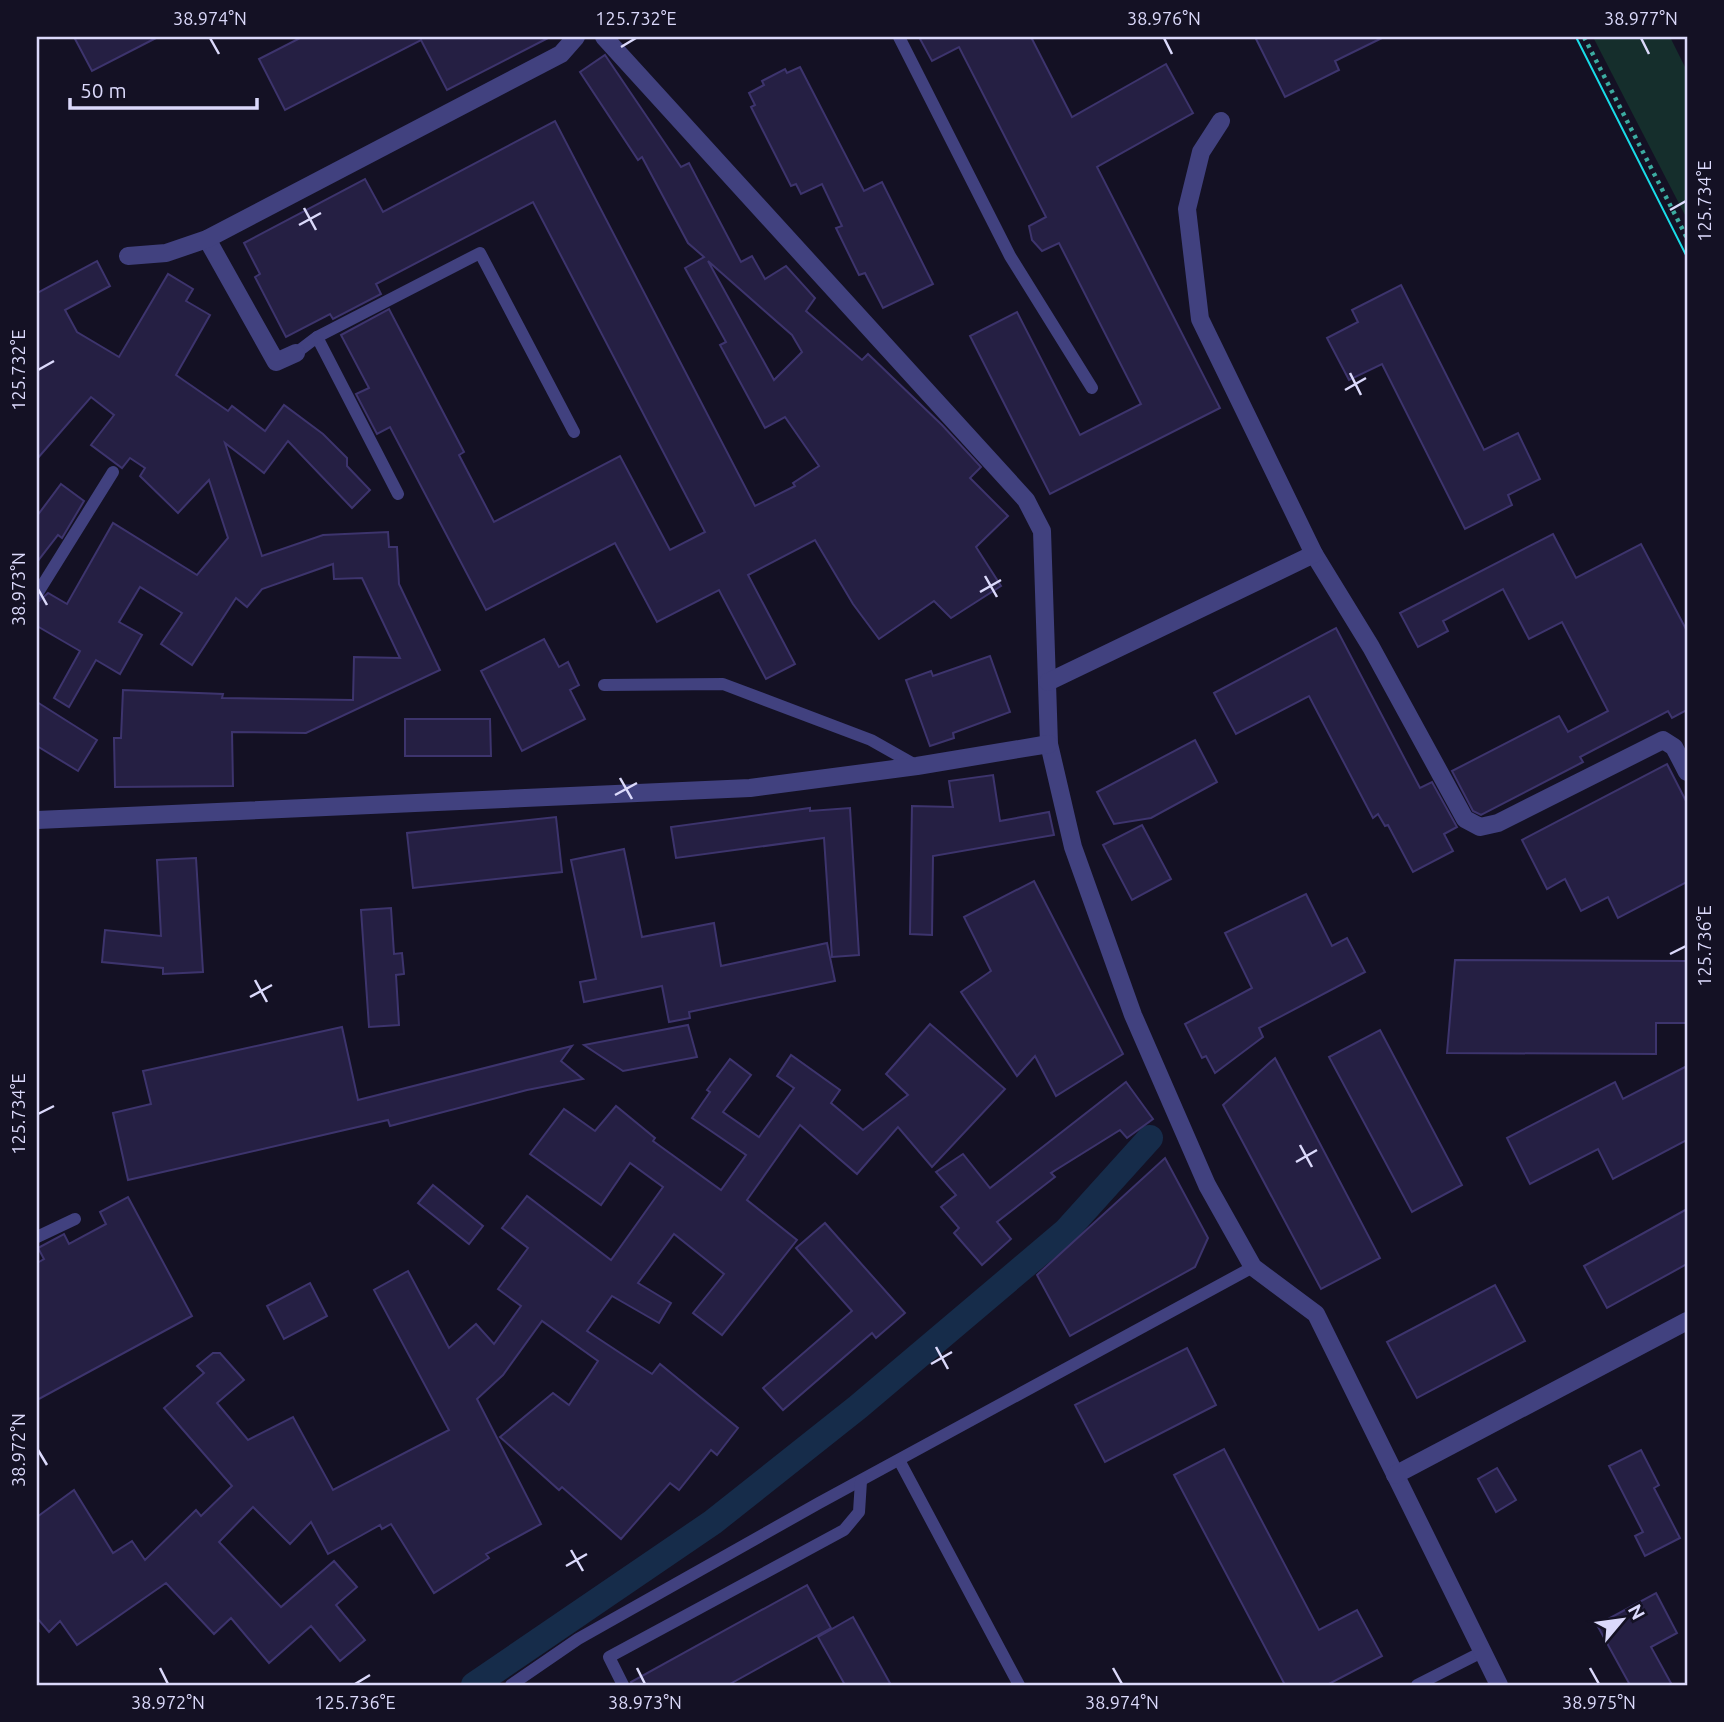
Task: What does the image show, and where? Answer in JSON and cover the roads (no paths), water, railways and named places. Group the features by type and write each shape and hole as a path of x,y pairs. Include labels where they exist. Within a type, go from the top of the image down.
{"street":[{"path":"128,256 166,253 207,239 561,54 576,37"},
{"path":"604,37 1026,500 1042,531 1042,613 1048,682 1049,744 1073,847 1133,1015 1207,1185 1252,1267 1316,1314 1499,1685"},
{"path":"1221,121 1201,152 1187,209 1199,319 1314,554 1371,647 1465,819 1480,827 1498,823 1663,740 1674,747 1687,772"},
{"path":"207,239 276,362 296,353"},
{"path":"1048,682 1314,554"},
{"path":"37,820 750,788 917,766 1049,744"},
{"path":"1395,1475 1687,1321"}],"lane":[{"path":"899,37 1010,256 1092,388"},
{"path":"296,353 317,337 480,253 574,432"},
{"path":"317,337 398,494"},
{"path":"37,594 113,472"},
{"path":"604,685 723,684 871,740 917,766"},
{"path":"37,1237 75,1219"},
{"path":"511,1685 578,1639 861,1480 1252,1267"},
{"path":"899,1460 1019,1685"},
{"path":"623,1685 609,1657 844,1530 859,1512 861,1480"},
{"path":"1417,1685 1482,1652"}],"waterway":[{"path":"474,1685 713,1522 858,1407 1066,1231 1150,1138"}],"tram line":[{"path":"1576,37 1687,257"}]}
